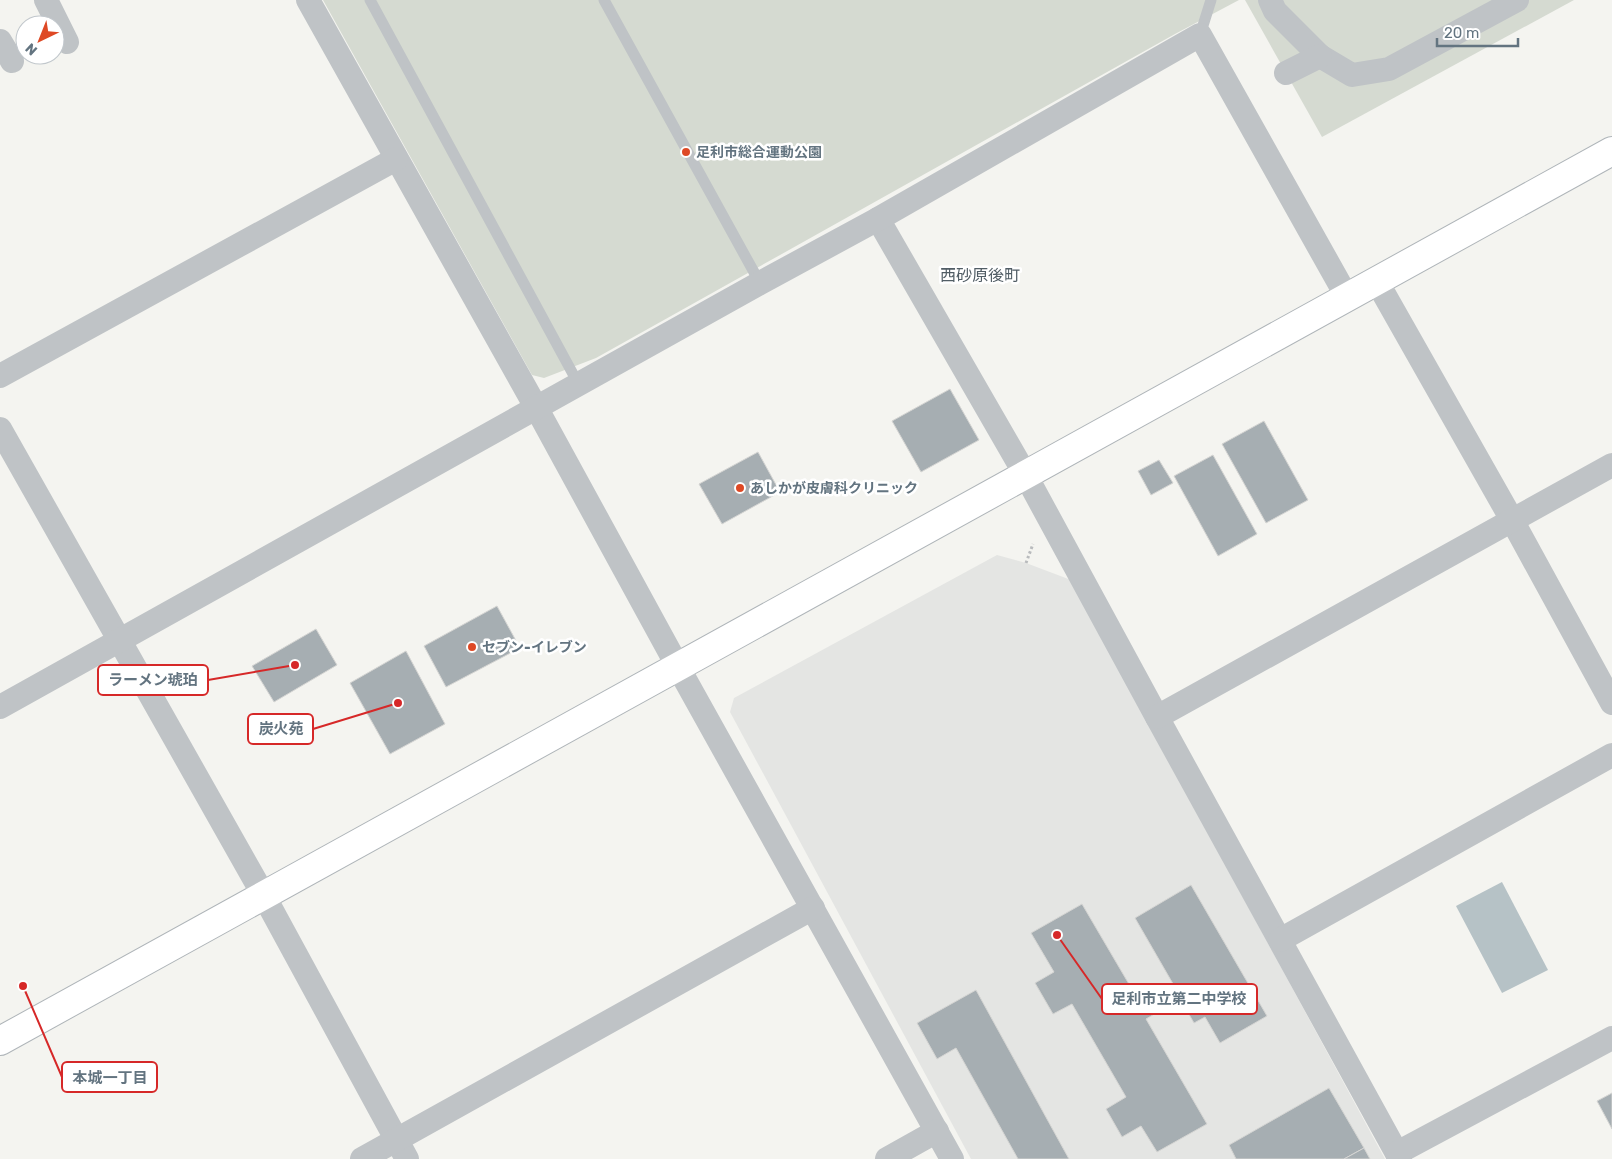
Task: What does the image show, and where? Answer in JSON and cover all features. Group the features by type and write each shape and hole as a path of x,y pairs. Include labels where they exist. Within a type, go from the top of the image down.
{"street":[{"path":"46,0 67,42"},
{"path":"308,0 537,409 678,667 952,1159"},
{"path":"1270,0 1275,10 1320,56 1352,75 1388,69 1516,0"},
{"path":"0,708 760,283 878,219 1200,35 1347,296"},
{"path":"0,41 12,61"},
{"path":"1286,74 1320,56"},
{"path":"0,1041 1612,151"},
{"path":"0,376 396,158"},
{"path":"878,219 1025,474 1399,1156 1612,1038"},
{"path":"1376,280 1512,520 1612,703"},
{"path":"0,429 264,896 402,1150"},
{"path":"1157,717 1612,465"},
{"path":"1280,940 1612,756"},
{"path":"362,1159 402,1150 813,908"},
{"path":"886,1159 937,1131"}],"lane":[{"path":"370,0 579,384"},
{"path":"604,0 760,283"},
{"path":"1200,35 1211,0"}],"shaded area":[{"name":"足利市総合運動公園","path":"323,0 1239,0 596,358 544,378 532,375"},
{"path":"1245,0 1574,0 1322,137"},
{"path":"997,555 1026,563 1071,580 1385,1159 971,1159 730,712 734,698"},
{"path":"1502,882 1548,970 1502,993 1456,906"}],"building":[{"path":"950,389 979,440 921,472 892,421"},
{"path":"1264,421 1308,500 1266,523 1222,444"},
{"name":"あしかが皮膚科クリニック","path":"758,452 780,492 722,524 699,484"},
{"path":"1213,455 1257,534 1218,556 1174,476"},
{"path":"1159,460 1173,483 1151,495 1138,471"},
{"name":"セブン-イレブン","path":"497,606 520,648 446,687 424,646"},
{"path":"316,629 337,665 274,702 252,666"},
{"path":"406,651 445,724 390,754 350,683"},
{"path":"1191,885 1267,1016 1220,1043 1205,1017 1194,1023 1180,999 1146,1019 1207,1124 1157,1152 1141,1126 1122,1137 1106,1109 1126,1097 1072,1004 1053,1014 1035,983 1054,972 1031,933 1082,904 1143,1008 1176,989 1135,918"},
{"path":"976,990 1069,1159 1018,1159 956,1048 937,1059 917,1023"},
{"path":"1329,1088 1364,1148 1344,1159 1236,1159 1229,1145"},
{"path":"1612,1093 1612,1129 1597,1101"},
{"path":"1364,1148 1370,1159 1344,1159"}],"place":[{"name":"足利市総合運動公園","path":"686,152"},
{"name":"あしかが皮膚科クリニック","path":"740,488"},
{"name":"セブン-イレブン","path":"472,647"},
{"name":"ラーメン琥珀","path":"295,665"},
{"name":"炭火苑","path":"398,703"},
{"name":"足利市立第二中学校","path":"1057,935"},
{"name":"本城一丁目","path":"23,986"}],"district":[{"name":"西砂原後町","path":"980,275"}]}
